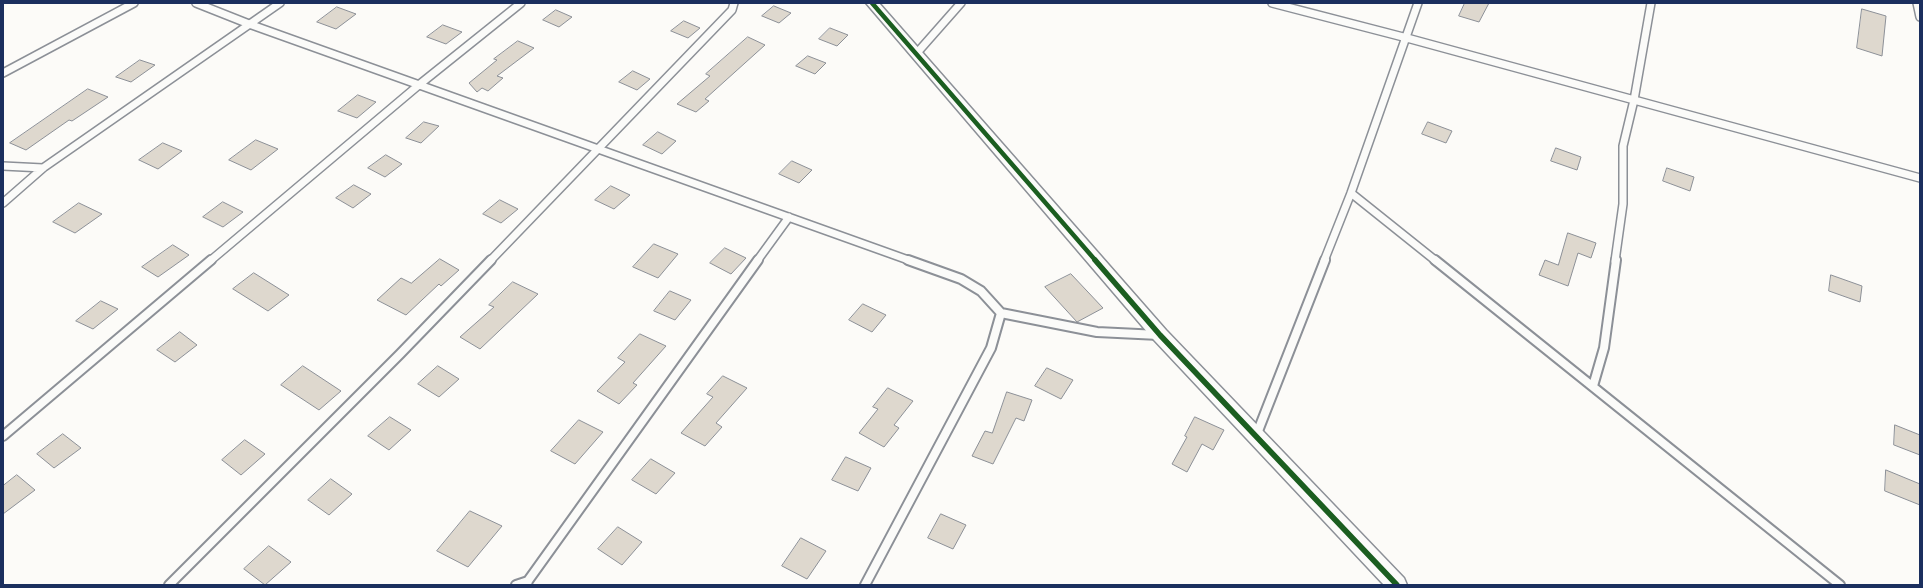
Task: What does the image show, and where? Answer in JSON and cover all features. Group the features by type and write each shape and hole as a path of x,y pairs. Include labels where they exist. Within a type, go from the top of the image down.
{"street":[{"path":"872,3 1160,335 1397,585"}],"lane":[{"path":"3,73 134,3"},
{"path":"196,3 249,24 599,148 961,279 981,291 1001,313 1097,332 1160,335"},
{"path":"3,203 44,168 280,3"},
{"path":"3,436 420,84 520,3"},
{"path":"169,585 400,354 732,10 734,3"},
{"path":"916,54 961,3"},
{"path":"1272,3 1407,38 1920,178"},
{"path":"1256,436 1351,193 1407,38 1418,3"},
{"path":"1593,386 1604,348 1623,204 1623,146 1634,100 1650,3"},
{"path":"1917,3 1920,17"},
{"path":"3,166 44,168"},
{"path":"1351,193 1840,585"},
{"path":"516,585 526,583 789,217"},
{"path":"865,585 991,348 1001,313"}],"building":[{"path":"1465,3 1489,3 1479,22 1459,16"},
{"path":"774,6 791,13 779,23 762,16"},
{"path":"337,7 356,14 336,29 317,22"},
{"path":"1862,9 1886,16 1882,56 1857,48"},
{"path":"556,10 572,17 559,27 543,20"},
{"path":"684,21 700,28 688,38 671,31"},
{"path":"443,25 462,32 446,44 427,37"},
{"path":"830,28 848,35 837,46 819,39"},
{"path":"748,37 765,45 705,99 709,101 696,112 677,104 710,76 706,74"},
{"path":"518,41 534,48 497,76 503,78 488,91 482,88 477,92 469,83 497,60 494,59"},
{"path":"808,56 826,63 815,74 796,66"},
{"path":"140,60 155,65 131,82 116,77"},
{"path":"633,71 650,79 637,90 619,82"},
{"path":"88,89 108,97 72,121 69,120 26,150 10,143"},
{"path":"358,95 376,102 357,118 338,111"},
{"path":"424,122 439,126 421,143 406,138"},
{"path":"1428,122 1452,131 1446,143 1422,134"},
{"path":"658,132 676,141 662,154 643,145"},
{"path":"256,140 278,149 251,170 229,160"},
{"path":"163,143 182,151 158,169 139,160"},
{"path":"1556,148 1581,157 1577,170 1551,161"},
{"path":"386,155 402,164 385,177 368,168"},
{"path":"792,161 812,170 799,183 779,174"},
{"path":"1667,168 1694,177 1690,191 1663,181"},
{"path":"354,185 371,194 353,208 336,198"},
{"path":"611,186 630,195 614,209 595,200"},
{"path":"500,200 518,209 501,223 483,214"},
{"path":"223,202 243,212 223,227 203,217"},
{"path":"79,203 102,214 75,233 53,222"},
{"path":"1568,233 1596,243 1591,258 1578,253 1568,286 1539,275 1545,260 1558,265"},
{"path":"654,244 678,254 658,278 633,267"},
{"path":"173,245 189,255 158,277 142,267"},
{"path":"725,248 746,258 731,274 710,263"},
{"path":"440,259 459,270 441,286 439,284 406,315 377,300 401,278 411,283"},
{"path":"254,273 289,295 268,311 233,289"},
{"path":"1071,274 1103,308 1077,322 1045,287"},
{"path":"1831,275 1862,286 1860,302 1829,291"},
{"path":"513,282 538,294 480,349 460,337 494,307 489,305"},
{"path":"670,291 691,300 675,320 654,311"},
{"path":"101,301 118,309 93,329 76,321"},
{"path":"863,304 886,315 872,332 849,320"},
{"path":"180,332 197,345 175,362 157,350"},
{"path":"640,334 666,346 633,383 637,385 619,404 597,391 625,362 618,358"},
{"path":"303,366 341,391 319,410 281,385"},
{"path":"438,366 459,379 439,397 418,384"},
{"path":"1047,368 1073,380 1061,399 1035,386"},
{"path":"723,376 747,388 716,423 722,427 705,446 681,433 713,397 707,394"},
{"path":"888,388 913,401 894,425 899,428 884,447 859,433 878,409 873,407"},
{"path":"1007,392 1032,400 1024,421 1016,418 993,464 972,456 985,431 992,433"},
{"path":"390,417 411,430 389,450 368,436"},
{"path":"1195,417 1224,430 1213,450 1202,444 1187,472 1172,464 1187,437 1185,436"},
{"path":"579,420 603,432 575,464 551,451"},
{"path":"1895,425 1920,435 1920,455 1894,445"},
{"path":"63,434 81,448 54,468 37,454"},
{"path":"245,440 265,454 241,475 222,460"},
{"path":"846,457 871,468 858,491 832,480"},
{"path":"651,459 675,473 656,494 632,480"},
{"path":"1886,470 1920,484 1920,505 1885,491"},
{"path":"17,475 35,490 3,514 3,486"},
{"path":"331,479 352,494 329,515 308,500"},
{"path":"470,511 502,526 468,567 437,551"},
{"path":"941,514 966,525 953,549 928,538"},
{"path":"618,527 642,542 622,565 598,549"},
{"path":"801,538 826,551 807,579 782,566"},
{"path":"269,546 291,562 265,585 244,569"}],"cycle path":[{"path":"872,3 1160,335 1397,585"}]}
